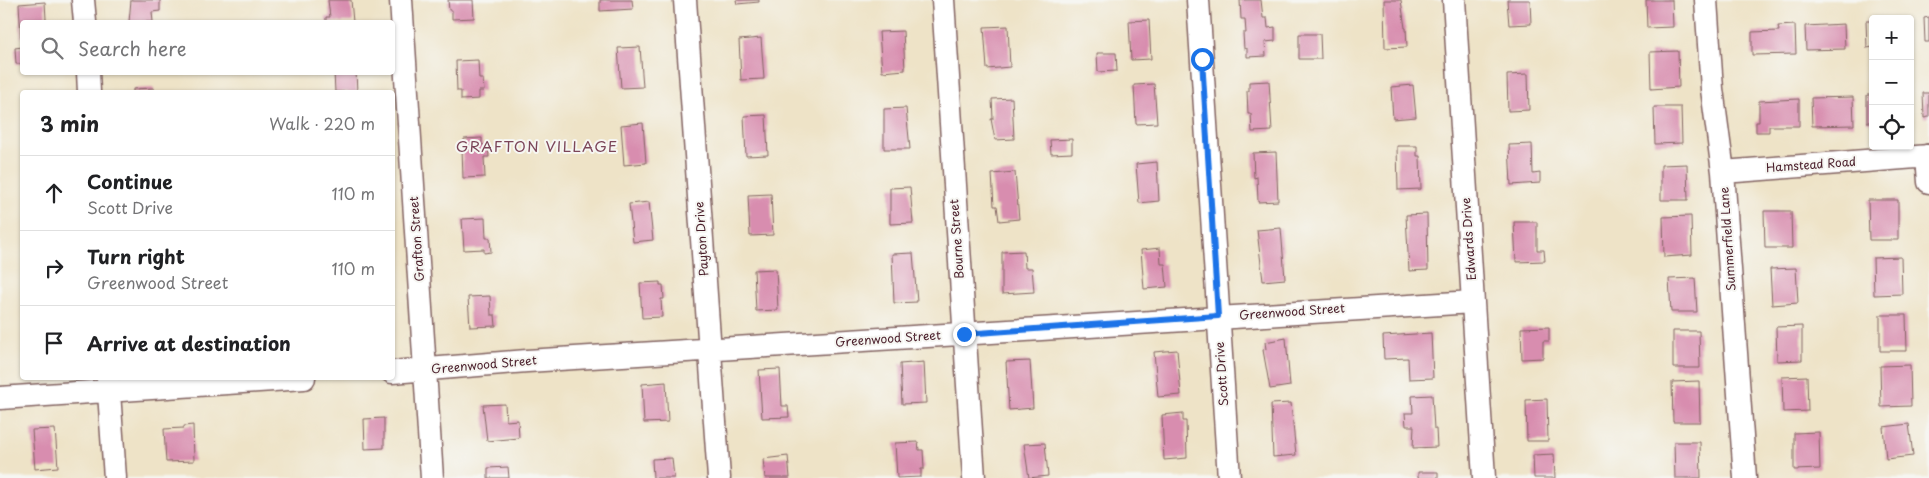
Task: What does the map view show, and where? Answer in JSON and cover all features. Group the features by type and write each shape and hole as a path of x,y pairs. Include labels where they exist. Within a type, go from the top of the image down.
{"street":[{"path":"83,0 85,20"},
{"name":"Grafton Street","path":"401,0 432,478"},
{"name":"Payton Drive","path":"685,0 718,478"},
{"name":"Bourne Street","path":"943,0 974,478"},
{"name":"Scott Drive","path":"1198,0 1229,478"},
{"name":"Edwards Drive","path":"1454,0 1484,478"},
{"name":"Summerfield Lane","path":"1706,0 1712,89 1723,172 1745,478"},
{"path":"88,75 90,90"},
{"path":"1928,156 1929,182"},
{"name":"Hamstead Road","path":"1723,172 1928,156"},
{"name":"Greenwood Street","path":"395,372 527,361 1218,316 1473,302"},
{"path":"0,398 109,384 239,380"},
{"path":"109,384 115,478"}],"building":[{"path":"131,0 160,0 160,11 152,12 153,20 129,20"},
{"path":"328,0 351,0 353,20 326,20 326,17 330,17"},
{"path":"448,0 473,0 474,18 452,19 452,10 449,10"},
{"path":"600,0 632,0 633,9 600,11"},
{"path":"736,0 759,0 759,2 737,4"},
{"path":"1240,0 1261,0 1263,18 1267,18 1268,28 1275,27 1275,41 1265,42 1266,56 1247,57 1247,48 1244,49 1243,33 1246,33 1245,19 1241,19"},
{"path":"1384,0 1401,0 1407,47 1385,48"},
{"path":"1507,0 1530,0 1531,24 1509,25"},
{"path":"1646,0 1672,0 1673,27 1647,28"},
{"path":"45,2 46,19 20,21 19,4"},
{"path":"1929,17 1929,42 1925,42 1924,18"},
{"path":"1149,20 1151,59 1131,60 1129,21"},
{"path":"1866,21 1869,21 1869,48 1867,48"},
{"path":"1844,24 1845,49 1806,50 1805,26"},
{"path":"1795,25 1796,54 1752,55 1752,32 1779,31 1778,26"},
{"path":"1008,26 1010,67 987,69 984,27"},
{"path":"903,31 905,70 882,72 879,32"},
{"path":"1299,34 1320,34 1321,59 1299,59"},
{"path":"761,38 764,79 741,80 739,40"},
{"path":"20,47 20,64 16,64 15,48"},
{"path":"640,47 643,87 621,88 618,48"},
{"path":"1678,51 1679,87 1651,89 1650,52"},
{"path":"1097,53 1116,53 1117,71 1098,72"},
{"path":"478,60 479,79 483,79 484,91 479,91 479,99 461,100 461,91 457,91 456,61"},
{"path":"1528,74 1529,110 1508,111 1507,75"},
{"path":"334,75 356,75 357,90 335,90"},
{"path":"1269,81 1272,131 1252,132 1251,114 1248,114 1247,91 1249,91 1249,82"},
{"path":"1154,84 1157,123 1136,124 1134,85"},
{"path":"1413,85 1416,117 1393,119 1391,87"},
{"path":"154,88 154,90 133,90"},
{"path":"1923,93 1929,93 1929,117 1924,118"},
{"path":"1867,95 1869,95 1869,122 1867,122"},
{"path":"1853,97 1854,125 1812,126 1811,98"},
{"path":"1012,98 1014,139 995,140 991,119 993,119 992,99"},
{"path":"1799,99 1799,126 1769,126 1769,132 1756,132 1756,122 1759,122 1759,101"},
{"path":"1654,107 1681,107 1682,143 1655,144"},
{"path":"906,108 910,149 884,149 884,109"},
{"path":"766,115 768,155 746,156 744,116"},
{"path":"643,123 646,163 624,165 621,125"},
{"path":"482,138 482,145 488,145 489,157 484,157 485,177 463,178 462,148 464,148 464,139"},
{"path":"1072,139 1072,153 1051,154 1050,140"},
{"path":"1532,144 1533,174 1540,173 1540,183 1511,185 1509,145"},
{"path":"1397,146 1417,146 1417,156 1420,156 1421,189 1398,190"},
{"path":"1276,152 1278,201 1258,202 1257,177 1254,178 1253,153"},
{"path":"1157,162 1159,201 1139,203 1136,164"},
{"path":"1687,164 1688,200 1661,200 1661,165"},
{"path":"1015,172 1019,219 999,221 997,206 994,206 992,174"},
{"path":"910,187 913,223 890,224 890,188"},
{"path":"771,194 773,235 750,236 748,195"},
{"path":"1868,200 1898,200 1898,240 1869,240"},
{"path":"649,202 653,240 633,242 629,204"},
{"path":"1764,211 1791,211 1792,248 1765,248"},
{"path":"1427,214 1428,270 1409,271 1406,215"},
{"path":"1691,216 1692,255 1664,257 1663,217"},
{"path":"485,218 486,238 490,238 491,252 484,253 484,249 464,250 462,219"},
{"path":"1514,222 1537,222 1537,250 1544,250 1545,261 1516,262"},
{"path":"1281,228 1285,279 1263,281 1257,230"},
{"path":"1160,248 1161,264 1165,264 1167,287 1144,289 1141,250"},
{"path":"1024,251 1025,268 1032,268 1034,292 1002,294 1002,252"},
{"path":"913,253 917,302 894,303 892,254"},
{"path":"1901,257 1902,294 1874,295 1873,258"},
{"path":"1796,268 1798,303 1772,305 1770,269"},
{"path":"776,269 778,310 756,311 754,270"},
{"path":"1695,278 1697,312 1671,312 1669,279"},
{"path":"660,282 660,285 663,285 664,299 661,299 662,317 642,318 640,283"},
{"path":"490,296 491,315 495,315 496,326 470,327 468,297"},
{"path":"1880,315 1906,315 1907,351 1880,351"},
{"path":"1802,326 1802,360 1777,361 1776,327"},
{"path":"1549,327 1549,341 1543,341 1543,358 1522,359 1521,328"},
{"path":"1673,331 1699,331 1700,368 1673,368"},
{"path":"1431,333 1433,378 1409,379 1408,358 1384,359 1383,336"},
{"path":"1286,338 1290,386 1270,389 1263,350 1266,349 1265,342"},
{"path":"1177,350 1181,395 1158,397 1154,352"},
{"path":"1030,361 1033,408 1009,410 1006,362"},
{"path":"924,362 926,403 902,404 900,364"},
{"path":"1910,365 1911,406 1881,407 1880,366"},
{"path":"780,369 782,406 788,406 789,417 762,418 759,370"},
{"path":"1807,376 1808,411 1783,412 1782,377"},
{"path":"1699,381 1700,422 1673,422 1672,382"},
{"path":"666,382 668,422 644,423 642,384"},
{"path":"1432,395 1437,447 1413,448 1414,426 1406,426 1405,413 1413,413 1412,396"},
{"path":"1547,399 1548,441 1527,441 1526,400"},
{"path":"1291,403 1296,455 1273,457 1271,404"},
{"path":"505,404 506,421 518,420 519,438 487,441 483,405"},
{"path":"1183,413 1183,421 1186,421 1187,458 1164,460 1162,415"},
{"path":"384,418 384,448 365,449 364,419"},
{"path":"1909,424 1913,456 1886,459 1883,427"},
{"path":"193,425 194,461 166,462 164,429 184,428 184,426"},
{"path":"55,429 58,467 35,469 32,430"},
{"path":"1819,432 1820,469 1794,470 1794,433"},
{"path":"918,442 919,450 923,450 924,469 921,469 921,477 897,478 895,443"},
{"path":"1674,442 1700,442 1701,478 1675,478"},
{"path":"1045,443 1048,476 1029,478 1024,444"},
{"path":"1554,454 1555,478 1534,478 1533,455"},
{"path":"788,456 790,478 765,478 763,459"},
{"path":"672,458 674,478 653,478 652,459"},
{"path":"508,467 509,478 488,478 488,468"},
{"path":"1418,472 1438,472 1438,478 1418,478"}],"district":[{"name":"GRAFTON VILLAGE","path":"537,147"}],"route":[{"path":"964,334 1218,316 1202,59"}]}
